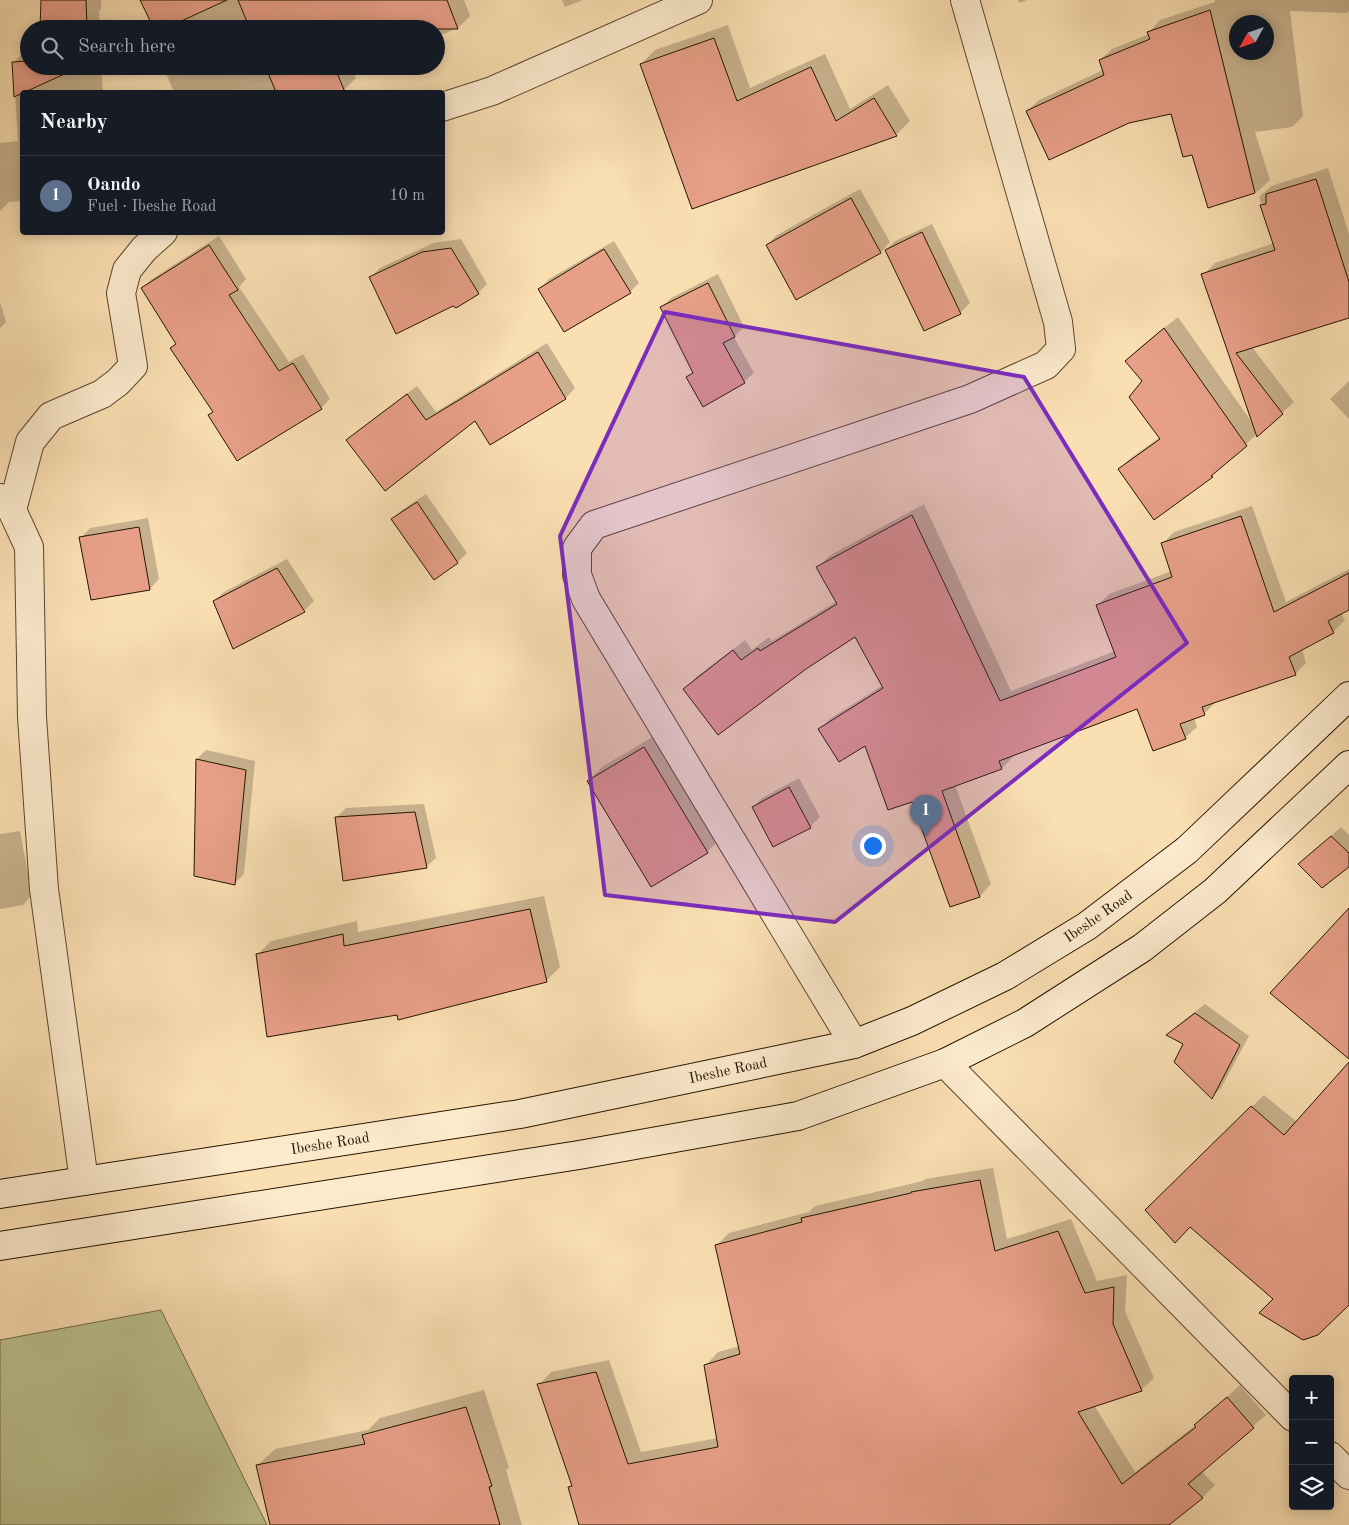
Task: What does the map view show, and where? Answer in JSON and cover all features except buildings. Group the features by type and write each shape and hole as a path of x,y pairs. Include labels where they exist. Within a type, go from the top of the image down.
{"street":[{"path":"445,106 492,91 698,0"},
{"path":"854,1044 586,599 577,575 577,548 594,525 970,399 1046,365 1061,349 1058,322 965,0"},
{"path":"84,1180 44,889 32,717 29,548 6,504 30,442 51,416 102,394 118,382 133,366 121,293 127,270 144,249 160,235"},
{"name":"Ibeshe Road","path":"0,1194 520,1114 854,1044 912,1020 1005,976 1087,926 1187,850 1349,696"},
{"path":"0,1246 579,1155 798,1116 945,1064 1025,1023 1142,948 1215,891 1349,765"},
{"path":"945,1064 1289,1413"},
{"path":"1334,1460 1349,1475"}],"highlighted area":[{"path":"665,312 1024,377 1187,643 835,922 605,895 560,536"}],"green space":[{"path":"161,1310 267,1525 0,1525 0,1340"}],"place":[{"name":"Oando","path":"926,836"}]}
